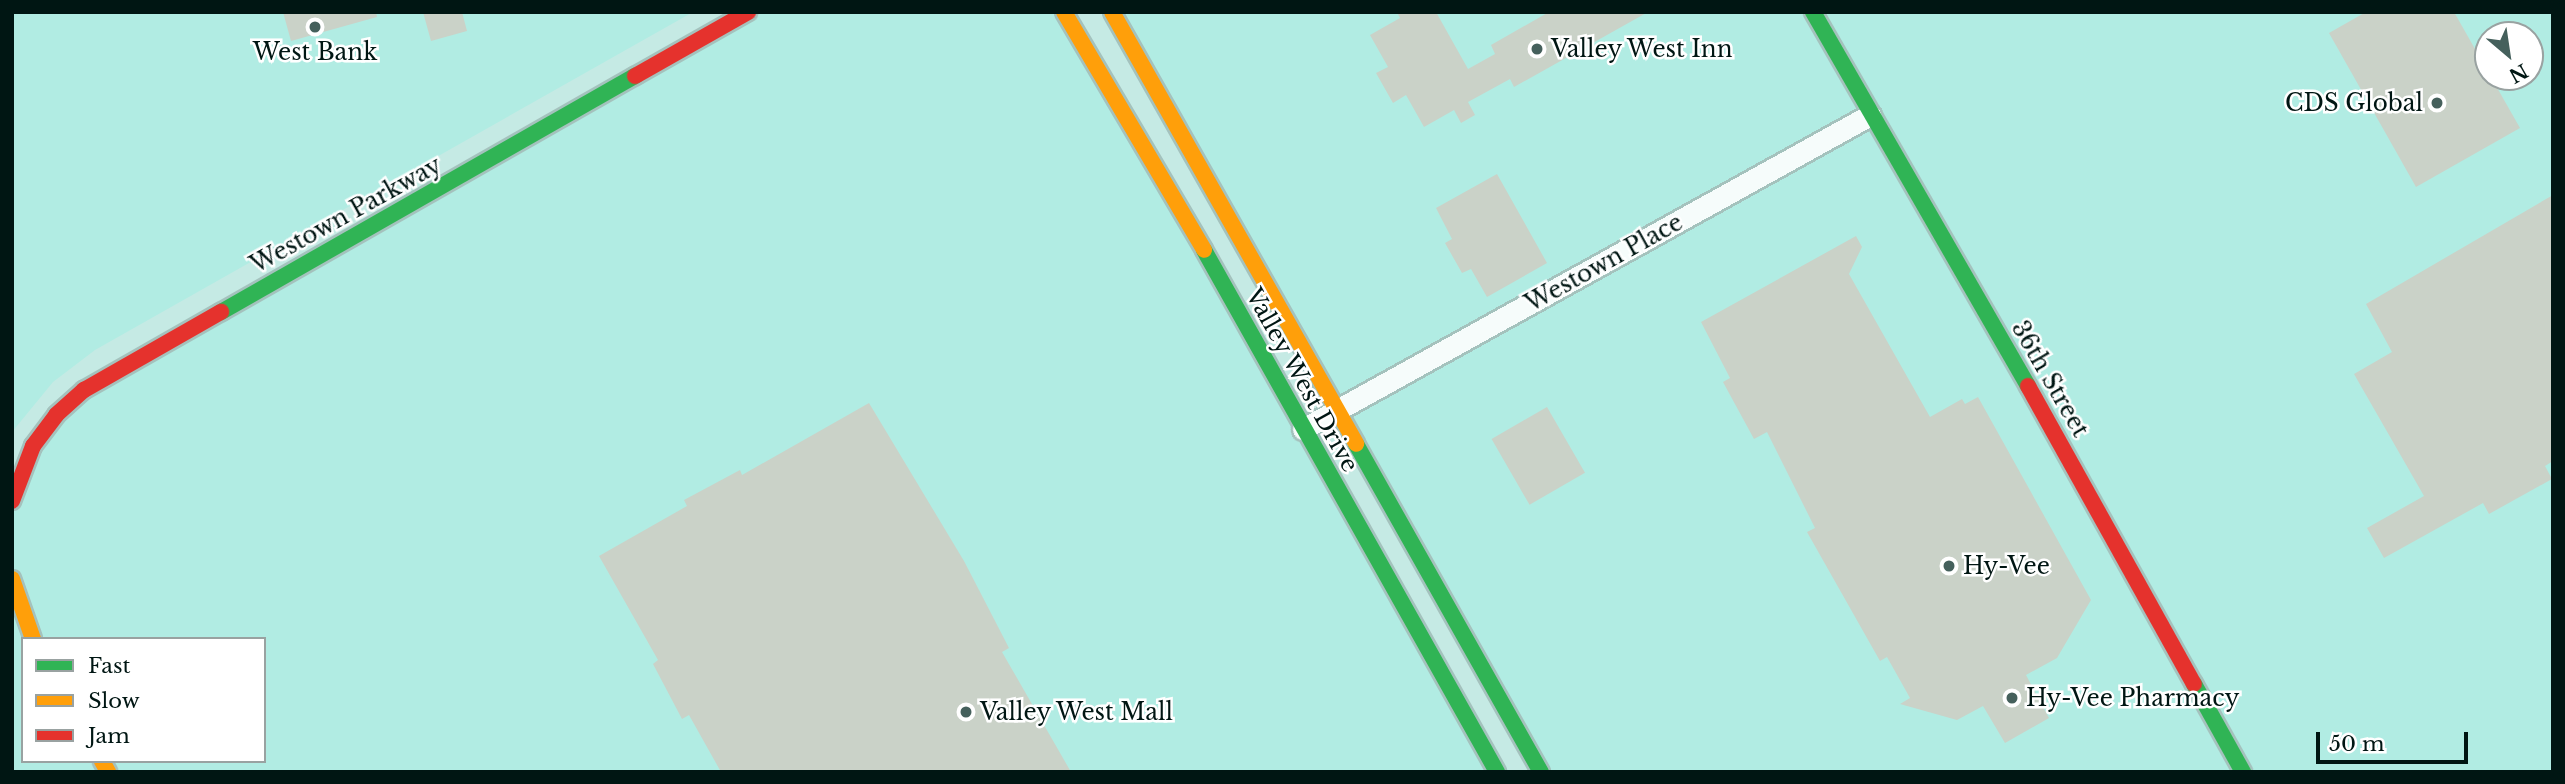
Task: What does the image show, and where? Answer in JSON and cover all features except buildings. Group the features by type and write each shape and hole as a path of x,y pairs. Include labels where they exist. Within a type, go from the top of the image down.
{"street":[{"name":"Westown Parkway","path":"12,501 33,446 56,415 84,390 748,12"},
{"name":"Valley West Drive","path":"1064,12 1142,140 1497,772"},
{"name":"Valley West Drive","path":"1112,12 1541,772"},
{"name":"36th Street","path":"1813,12 2066,451 2243,772"},
{"name":"Westown Place","path":"1303,429 1870,115"},
{"path":"12,579 32,637"}],"shaded area":[{"path":"12,12 693,12 95,350 53,382 12,432"},
{"name":"Valley West Mall","path":"748,12 1064,12 1497,772 12,772 12,501 56,416"},
{"path":"1112,12 2553,12 2553,772 1541,772"}],"traffic: fast":[{"path":"1813,12 2028,386"},
{"path":"221,312 635,76"},
{"path":"1204,250 1497,772"},
{"path":"1356,444 1541,772"},
{"path":"2194,684 2243,772"}],"traffic: slow":[{"path":"1064,12 1204,250"},
{"path":"1112,12 1356,444"},
{"path":"12,579 32,637"},
{"path":"103,763 108,772"}],"traffic: jam":[{"path":"635,76 748,12"},
{"path":"12,501 33,446 56,415 84,390 221,312"},
{"path":"2028,386 2194,684"}],"place":[{"name":"West Bank","path":"315,27"},
{"name":"Valley West Inn","path":"1537,49"},
{"name":"CDS Global","path":"2437,103"},
{"name":"Hy-Vee","path":"1949,566"},
{"name":"Hy-Vee Pharmacy","path":"2012,698"},
{"name":"Valley West Mall","path":"966,712"}]}
